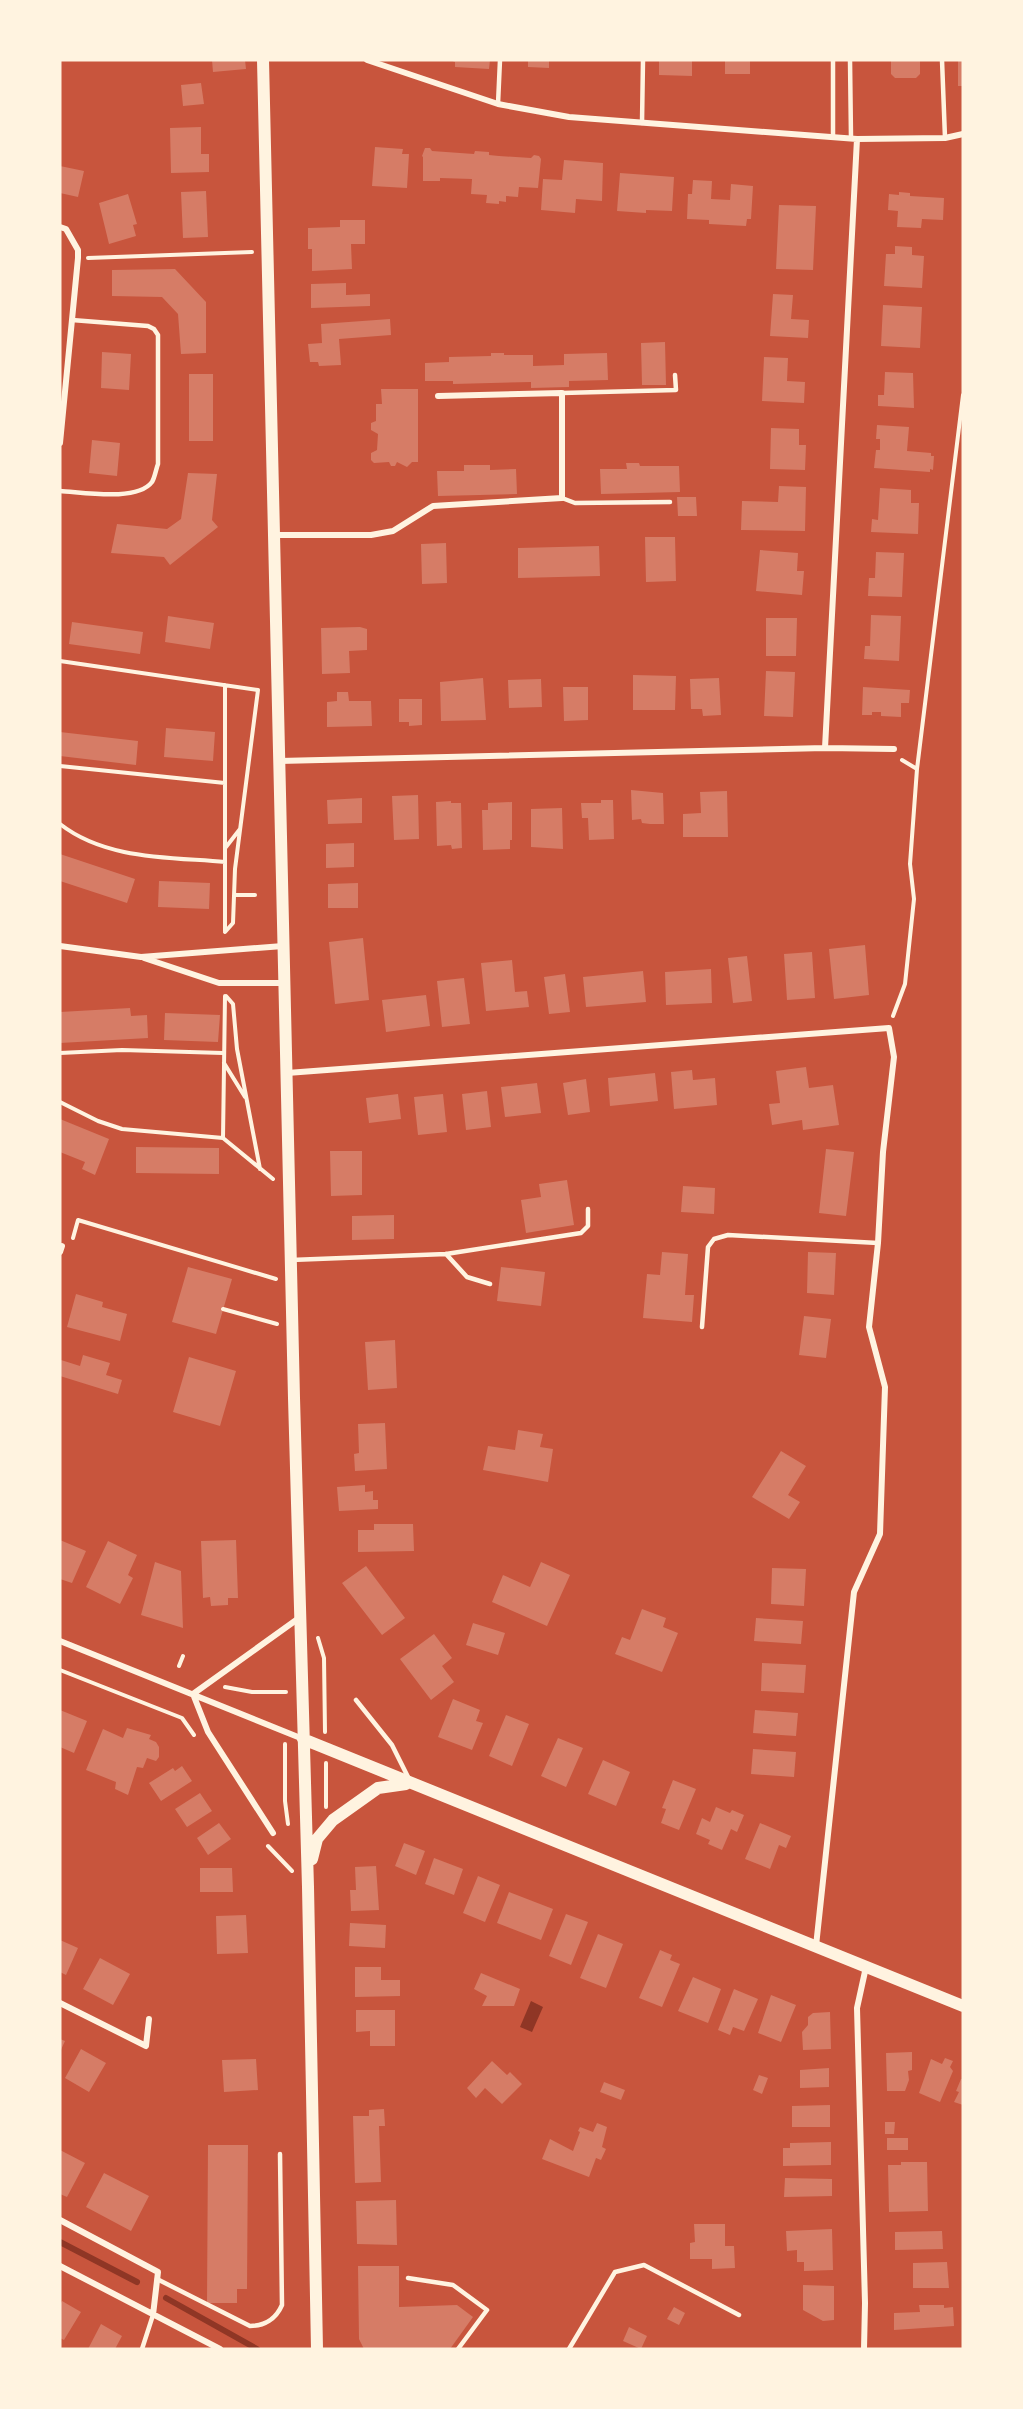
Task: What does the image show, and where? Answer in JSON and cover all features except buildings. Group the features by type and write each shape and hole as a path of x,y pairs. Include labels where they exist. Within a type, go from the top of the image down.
{"main road":[{"path":"263,60 292,1328 308,1887 317,2349"},
{"path":"303,1739 963,2006"},
{"path":"308,1887 314,1848 317,1839 327,1826 378,1788 411,1784"}],"street":[{"path":"367,60 498,104 570,117 854,139 945,138 963,134"},
{"path":"825,748 854,139"},
{"path":"60,227 66,229 78,250 60,443"},
{"path":"274,535 371,535 393,531 433,506 562,498 562,393 438,396"},
{"path":"279,761 825,748 894,749"},
{"path":"60,946 141,957 219,983 285,983"},
{"path":"141,957 284,946"},
{"path":"287,1073 889,1028 894,1058 883,1152 878,1243 869,1327 885,1387 880,1534 854,1592 816,1947"},
{"path":"193,1695 300,1617"},
{"path":"60,1641 303,1739"},
{"path":"193,1695 208,1732 273,1833"},
{"path":"864,2349 865,2303 858,2008 866,1967"},
{"path":"60,2003 146,2046 149,2019"},
{"path":"60,2220 158,2272 153,2315"},
{"path":"60,2266 220,2349"}],"lane":[{"path":"498,104 500,60"},
{"path":"642,123 643,60"},
{"path":"833,60 833,137"},
{"path":"850,60 854,139"},
{"path":"942,60 945,138"},
{"path":"60,491 129,494 143,489 152,482 158,464 158,335 148,326 72,320"},
{"path":"562,393 676,390 675,375"},
{"path":"562,498 575,504 670,502"},
{"path":"291,1260 446,1254 581,1233 588,1226 588,1209"},
{"path":"702,1327 708,1247 714,1239 728,1235 878,1243"},
{"path":"446,1254 467,1277 489,1284"},
{"path":"356,1700 392,1745 411,1784"},
{"path":"157,2279 250,2326 258,2326 274,2317 282,2305 280,2154"},
{"path":"569,2349 615,2272 645,2265 739,2315"},
{"path":"408,2278 453,2285 488,2310 458,2349"},
{"path":"142,2349 153,2315"}],"path":[{"path":"78,258 268,251"},
{"path":"889,1028 906,974 914,900 910,864 918,748 963,395"},
{"path":"60,661 225,685 258,690 240,828 233,923 225,932 225,685"},
{"path":"894,749 898,758 917,769"},
{"path":"60,766 225,783"},
{"path":"60,824 81,839 108,849 225,862"},
{"path":"225,848 240,828"},
{"path":"234,895 255,895"},
{"path":"223,1138 225,995 233,1004 237,1048 260,1169"},
{"path":"60,1053 122,1050 223,1053"},
{"path":"223,1062 247,1099"},
{"path":"60,1102 98,1121 122,1129 223,1138 289,1193"},
{"path":"61,1249 71,1245 78,1220 291,1284"},
{"path":"223,1309 292,1328"},
{"path":"300,1617 315,1634 323,1651 325,1729"},
{"path":"179,1666 183,1656"},
{"path":"60,1670 182,1718"},
{"path":"230,1688 252,1692 286,1692"}],"shaded area":[{"path":"531,2001 543,2007 532,2032 520,2027"}],"waterway":[{"path":"60,2242 137,2282"},
{"path":"166,2298 257,2349"}]}
